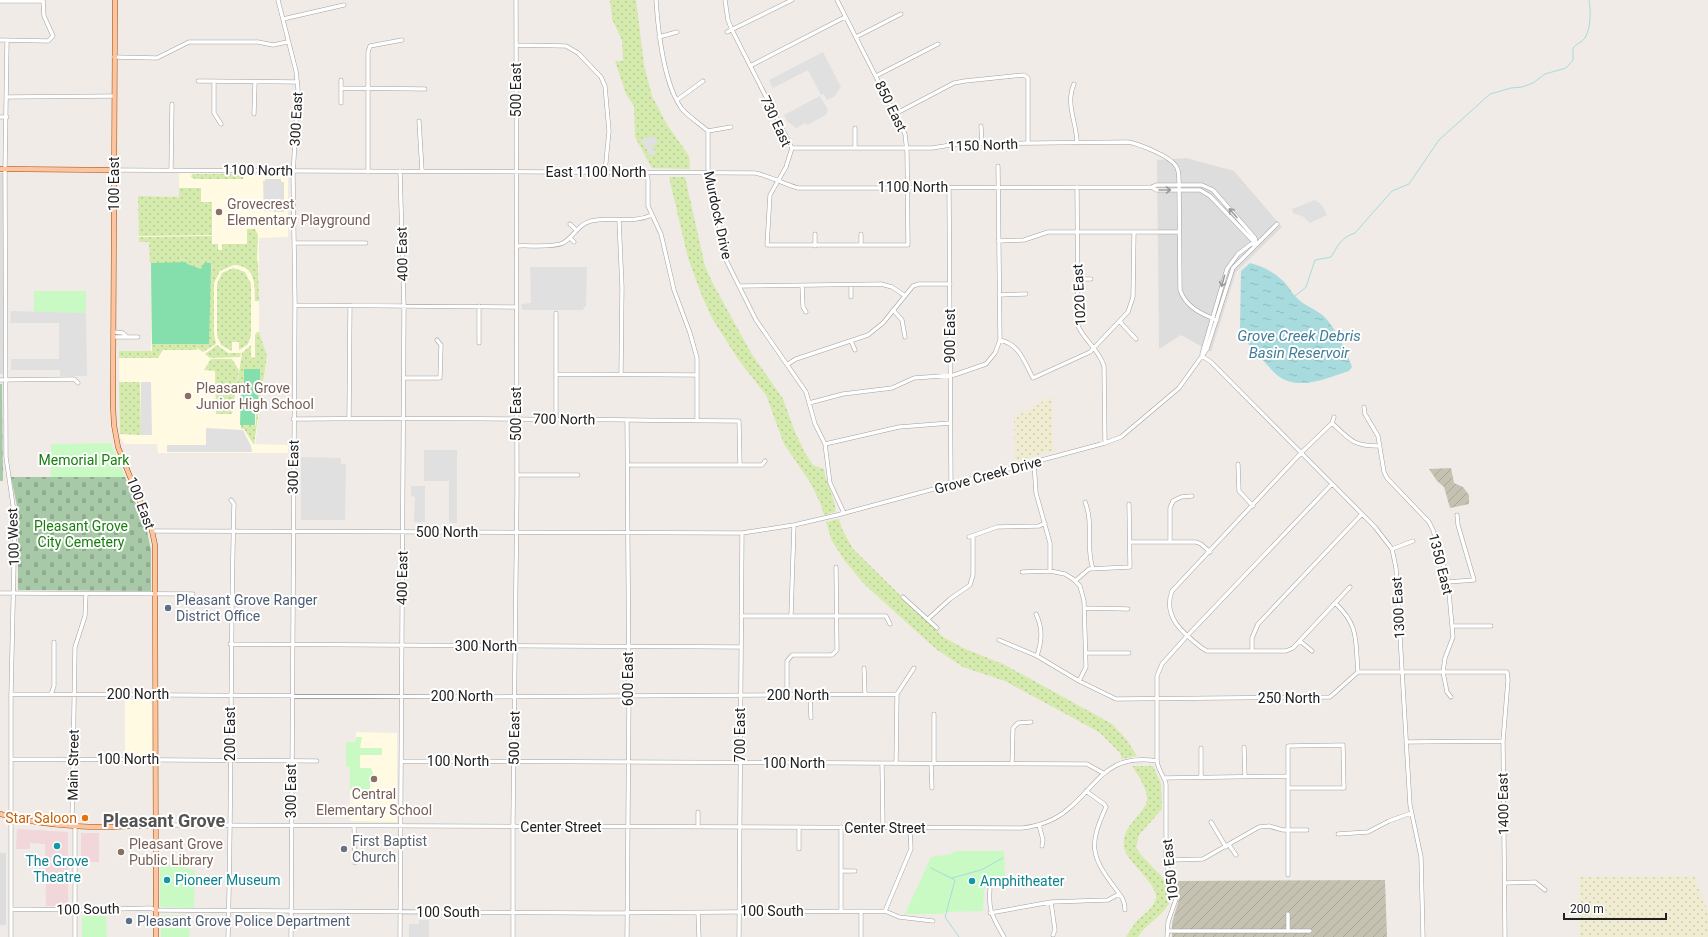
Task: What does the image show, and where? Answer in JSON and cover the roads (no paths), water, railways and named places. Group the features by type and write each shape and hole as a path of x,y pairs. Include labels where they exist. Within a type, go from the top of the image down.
{"main road":[{"name":"100 East","path":"115,0 113,406 116,439 152,531 155,545 156,937"},
{"name":"1100 North","path":"3,169 113,170"},
{"name":"Center Street","path":"0,814 11,818 75,826 156,825"}],"street":[{"path":"0,0 43,0 44,16 53,36 48,41 0,40"},
{"name":"300 East","path":"278,0 287,42 298,82 293,171 295,305 292,532 291,937"},
{"name":"500 East","path":"513,937 517,246 515,172 516,0"},
{"path":"656,0 659,37 671,88 677,100 683,110 708,131 731,127"},
{"name":"730 East","path":"725,0 728,20 732,30 792,148 786,167 770,194 768,203 767,246 815,246"},
{"path":"782,0 784,4"},
{"path":"727,32 792,0"},
{"name":"850 East","path":"836,0 896,114 905,134 907,148 908,245 862,245"},
{"path":"283,19 344,5"},
{"path":"856,37 901,14"},
{"path":"750,66 845,17"},
{"path":"659,37 677,32"},
{"path":"368,172 368,52 370,46 402,40"},
{"name":"100 West","path":"8,41 7,117 3,169 6,304 6,457 15,519 11,694 11,937"},
{"path":"114,57 157,58 189,42 258,42 273,45 287,42"},
{"path":"876,76 938,44"},
{"path":"516,45 566,46 578,53 601,77 605,86 609,131 605,172"},
{"path":"896,114 954,83 1013,75 1024,75 1028,78 1028,144"},
{"path":"341,80 341,103"},
{"path":"198,81 298,82"},
{"path":"214,81 214,113 221,124"},
{"path":"677,100 703,81"},
{"path":"254,114 255,82"},
{"path":"1074,84 1071,91 1071,117 1077,132 1077,143"},
{"path":"341,88 424,89"},
{"path":"7,97 114,96"},
{"path":"171,170 172,104"},
{"path":"0,117 7,117"},
{"path":"419,122 422,171"},
{"path":"981,126 982,144"},
{"path":"855,128 855,148"},
{"name":"Murdock Drive","path":"708,131 709,173 726,260 756,320 802,385 815,424 825,444 830,483 844,513"},
{"name":"1150 North","path":"792,148 907,148 982,144 1136,143 1170,160 1178,172 1179,184"},
{"path":"809,403 843,394 892,388 914,378 950,376 986,364 996,352 1000,340 998,166"},
{"name":"1100 North","path":"113,170 515,172"},
{"name":"400 East","path":"400,171 404,306 404,418 400,646 400,937"},
{"name":"East 1100 North","path":"515,172 676,172"},
{"path":"646,172 648,179 648,200 652,216 662,239 674,290 690,333 697,358 697,421"},
{"name":"1100 North","path":"676,172 755,173 765,175 798,188 1152,187 1156,185 1179,184 1202,185 1213,190 1255,238 1256,244"},
{"path":"1179,184 1180,290 1182,297 1196,311 1215,319"},
{"name":"900 East","path":"949,187 951,485"},
{"name":"1020 East","path":"1076,187 1078,326 1084,339 1101,357 1104,366 1105,443"},
{"name":"1100 North","path":"1152,187 1156,190 1200,190 1210,196 1256,244"},
{"path":"517,246 556,245 562,243 570,238 576,230 590,221 638,220 652,216"},
{"path":"618,220 622,287 621,374"},
{"path":"570,224 576,230"},
{"name":"Grove Creek Drive","path":"742,533 794,525 844,513 1105,443 1121,437 1179,388 1207,349 1215,319 1233,268 1243,256 1254,248 1256,244 1277,224"},
{"path":"998,241 1024,240 1048,232 1179,232"},
{"path":"1000,340 1009,342 1017,348 1033,378 1084,356 1120,322 1128,312 1132,303 1134,232"},
{"path":"815,234 815,246 862,245 861,234"},
{"path":"570,238 574,242"},
{"path":"294,243 366,243"},
{"path":"1077,279 1091,279"},
{"path":"788,364 796,359 851,341 877,329 913,286 919,284 950,284"},
{"path":"802,285 803,307 806,312"},
{"path":"851,285 851,297"},
{"path":"739,286 886,285 904,295"},
{"path":"999,295 1026,294"},
{"path":"0,304 6,304"},
{"path":"295,305 516,307"},
{"path":"349,418 350,305"},
{"path":"479,306 479,344"},
{"path":"893,310 902,320 905,336"},
{"path":"556,313 556,418"},
{"path":"1120,322 1136,339"},
{"path":"113,335 123,333 127,337 138,337"},
{"path":"404,378 440,378 441,345 437,340"},
{"path":"851,341 855,350"},
{"name":"1300 East","path":"1202,356 1211,362 1362,514 1384,537 1392,549 1396,568 1401,671 1412,813 1421,857 1423,937"},
{"path":"556,374 697,375"},
{"path":"0,380 74,379 78,383"},
{"name":"1350 East","path":"1364,407 1365,414 1377,431 1384,472 1387,478 1424,515 1433,530 1448,582 1453,637 1445,658 1443,672 1446,692 1451,697"},
{"path":"1334,417 1332,423 1301,453 1172,591 1170,596 1170,614 1174,624 1207,651 1286,651 1293,648 1350,587"},
{"name":"700 North","path":"293,419 556,418 627,421 740,421 740,465"},
{"name":"600 East","path":"627,421 629,696 627,762 627,937"},
{"path":"825,444 899,427 950,423"},
{"path":"1332,423 1357,444 1363,446 1379,446"},
{"path":"628,465 762,465 765,461"},
{"path":"1034,462 1036,493 1046,523 1050,543 1050,571"},
{"path":"1238,464 1238,491 1253,506"},
{"path":"516,475 578,475"},
{"path":"1103,773 1124,762 1136,760 1156,761 1157,676 1162,664 1332,484"},
{"path":"1170,542 1170,508 1173,501 1181,497 1192,496"},
{"name":"200 East","path":"228,937 231,760 230,644 234,504 231,500"},
{"path":"1084,502 1089,512 1090,556 1093,569"},
{"path":"1075,581 1089,569 1130,567 1129,504"},
{"path":"1252,650 1252,638 1258,624 1362,514"},
{"path":"1448,582 1474,580 1458,525 1457,515"},
{"path":"928,618 970,585 973,575 971,537 990,528 1039,526 1046,523"},
{"path":"791,615 794,525"},
{"name":"500 North","path":"152,531 742,533"},
{"name":"700 East","path":"740,937 742,533"},
{"path":"1392,549 1412,541"},
{"path":"1130,542 1196,542 1201,544 1210,552"},
{"path":"787,695 787,661 792,655 832,655 837,650 836,567"},
{"path":"1022,572 1050,571 1065,574 1075,581 1081,590 1085,608 1086,667 1079,681"},
{"path":"0,593 193,594"},
{"name":"Main Street","path":"75,937 75,826 72,821 75,647 85,616 86,594"},
{"path":"903,597 928,618 937,628"},
{"path":"1335,603 1348,616 1354,629 1358,672 1443,672"},
{"path":"1085,608 1128,608"},
{"path":"1036,614 1041,625 1042,632 1037,656"},
{"path":"741,616 886,616 890,624"},
{"path":"1452,626 1491,626"},
{"path":"999,640 1037,656 1079,681 1116,699 1156,698"},
{"path":"1300,641 1312,651"},
{"path":"51,694 54,686 54,642"},
{"name":"300 North","path":"230,644 741,647"},
{"path":"1086,653 1129,653"},
{"path":"864,668 865,694"},
{"path":"896,764 897,694 914,668"},
{"name":"250 North","path":"1156,698 1330,698 1358,672"},
{"name":"1400 East","path":"1443,672 1507,672 1508,680 1503,741 1506,883 1505,937"},
{"name":"200 North","path":"11,694 401,696 897,694"},
{"path":"810,695 811,718"},
{"path":"932,788 934,714"},
{"path":"1012,764 1013,728 1018,723 1031,722"},
{"path":"1406,742 1503,741"},
{"path":"1288,788 1344,788 1343,745 1288,746 1288,776 1288,788 1288,874"},
{"path":"1244,747 1245,777"},
{"path":"1201,748 1201,778"},
{"name":"100 North","path":"11,759 317,760"},
{"name":"100 North","path":"401,761 1087,764 1103,773"},
{"name":"1050 East","path":"1156,761 1158,769 1164,778 1167,790 1166,858 1168,873 1175,886 1176,899 1168,922 1167,937"},
{"path":"882,764 883,828"},
{"name":"Center Street","path":"156,825 1022,828 1038,825 1055,819 1067,811 1103,773"},
{"path":"1164,778 1288,776"},
{"path":"1086,791 1106,807 1095,835 1095,853 1102,869 1125,902 1125,910"},
{"path":"698,812 698,827"},
{"path":"1338,834 1368,832 1389,821 1412,813"},
{"path":"1211,822 1236,855"},
{"path":"1038,825 1043,840 1042,846"},
{"path":"354,826 355,863"},
{"path":"1166,858 1172,860 1203,859 1259,827 1269,826 1288,830 1307,830"},
{"path":"799,827 799,849"},
{"path":"841,827 841,911"},
{"path":"885,911 910,849 910,828"},
{"path":"841,871 856,871"},
{"path":"1506,883 1534,882 1545,890"},
{"path":"990,889 988,906 990,913 1004,937"},
{"path":"990,913 1051,902 1104,901 1119,894"},
{"path":"1051,902 1055,930 1053,935"},
{"name":"100 South","path":"11,909 76,910 150,908 156,910 229,911 513,911 627,913 885,911 899,917 933,921"},
{"path":"861,911 861,937"},
{"path":"698,912 699,937"},
{"path":"1288,914 1288,931"},
{"path":"1168,931 1310,931"},
{"path":"1251,937 1252,931"}],"water":[{"name":"Grove Creek Debris Basin Reservoir","path":"1250,263 1263,267 1274,274 1284,282 1299,300 1321,314 1331,324 1340,339 1352,367 1349,371 1313,382 1294,383 1277,375 1260,357 1256,358 1257,355 1254,357 1256,353 1252,355 1254,351 1240,328 1241,271"}],"waterway":[{"path":"1295,296 1306,287 1315,260 1331,257 1340,243 1346,237 1355,233 1392,191 1409,184 1439,140 1490,94 1511,88 1522,87 1533,83 1545,74 1566,68 1573,60 1573,48 1584,39 1587,34 1590,19 1589,0"},
{"path":"952,878 981,870 1003,858"},
{"path":"931,868 955,880 945,917 959,937"}],"place":[{"name":"Grovecrest Elementary Playground","path":"219,212"},
{"name":"Pleasant Grove Junior High School","path":"188,396"},
{"name":"Pleasant Grove Ranger District Office","path":"168,608"},
{"name":"Central Elementary School","path":"374,779"},
{"name":"Star Saloon","path":"85,818"},
{"name":"The Grove Theatre","path":"57,846"},
{"name":"First Baptist Church","path":"344,849"},
{"name":"Pleasant Grove Public Library","path":"121,852"},
{"name":"Pioneer Museum","path":"167,880"},
{"name":"Amphitheater","path":"972,881"},
{"name":"Pleasant Grove Police Department","path":"129,921"}],"district":[{"name":"Pleasant Grove","path":"164,821"}],"park label":[{"name":"Memorial Park","path":"84,460"},
{"name":"Pleasant Grove City Cemetery","path":"81,534"}]}
